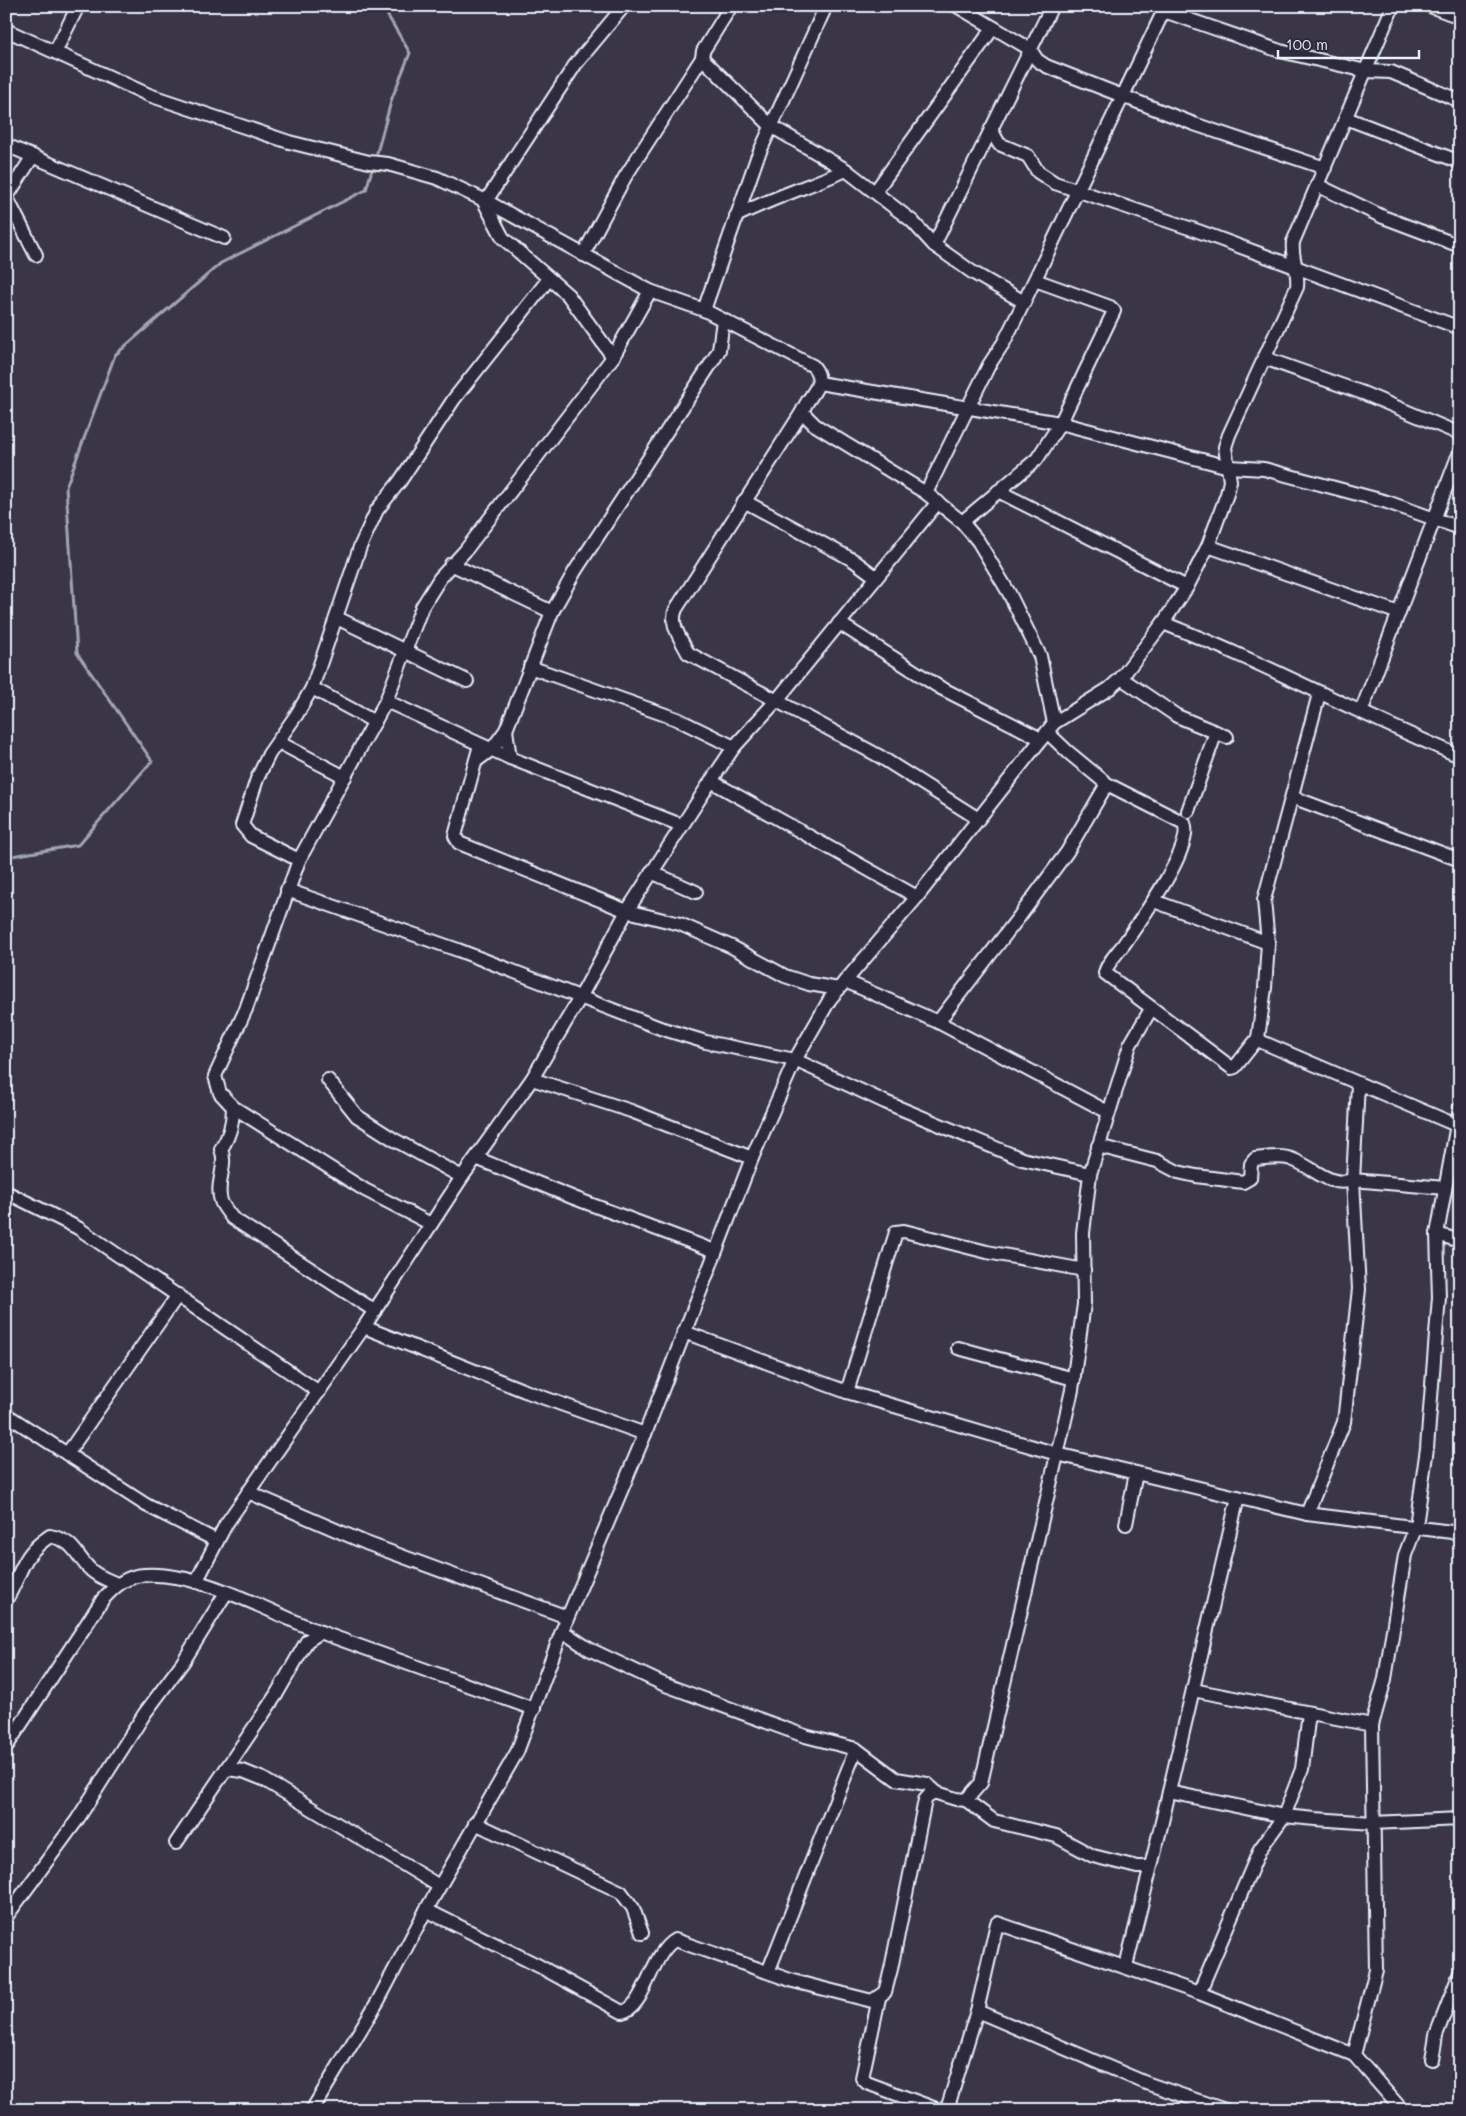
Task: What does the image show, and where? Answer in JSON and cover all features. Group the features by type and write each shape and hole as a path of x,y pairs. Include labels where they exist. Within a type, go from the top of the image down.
{"street":[{"path":"55,52 78,6"},
{"path":"484,200 574,65 624,6"},
{"path":"583,255 625,177 702,58 703,51 731,6"},
{"path":"704,310 736,216 771,126 826,6"},
{"path":"957,6 1030,50 1037,60 1046,66 1194,124 1324,168"},
{"path":"934,245 1052,6"},
{"path":"312,2110 378,2001 439,1886 517,1752 567,1617 645,1434 752,1158 795,1060 830,999 917,897 1047,731 1110,688 1121,678 1163,623 1187,587 1208,546 1227,494 1230,481 1225,447 1229,435 1297,287 1298,268 1293,259 1293,242 1393,6"},
{"path":"1430,6 1460,17"},
{"path":"926,493 967,409 1035,280 1165,9 1280,51 1366,71 1390,72 1460,101"},
{"path":"875,192 994,28"},
{"path":"6,30 149,95 288,142 369,162 388,164 437,178 484,200 650,291 704,310 813,366 819,374 819,383 673,617 676,629 688,653 879,756 977,818"},
{"path":"702,58 771,126 846,170 912,221 934,245 972,272 1024,302"},
{"path":"1346,118 1460,162"},
{"path":"991,129 999,144 1028,156 1038,172 1055,183 1298,268 1460,328"},
{"path":"6,145 224,238"},
{"path":"33,156 8,194 8,200 36,255"},
{"path":"736,216 778,196 807,188 846,170"},
{"path":"1317,185 1383,217 1460,246"},
{"path":"484,200 503,238 548,280 568,295 613,357"},
{"path":"299,860 251,836 242,825 257,779 312,688 360,547 377,510 400,481 454,399 548,280"},
{"path":"962,522 1037,458 1060,423 1114,311 1110,307 1035,280"},
{"path":"432,1224 364,1190 233,1107 220,1092 215,1076 246,1009 299,860 386,701 422,607 440,578 465,551 613,357 650,291"},
{"path":"723,320 719,350 714,359 575,570 552,612 506,730 486,747 476,761 455,836 459,843 627,911 680,924 732,947 785,976 809,984 842,985 938,1022 1108,1112"},
{"path":"1264,358 1363,394 1460,434"},
{"path":"819,383 1060,423 1229,467 1264,469 1387,502 1460,528"},
{"path":"802,412 815,425 926,493 962,522 978,541 1009,593 1040,656 1047,731"},
{"path":"1361,712 1459,453"},
{"path":"998,492 1187,587"},
{"path":"744,501 852,560 876,578"},
{"path":"196,1582 226,1524 375,1311 462,1177 532,1079 582,996 627,911 681,825 734,747 777,700 938,502"},
{"path":"1208,546 1399,613"},
{"path":"451,564 552,612"},
{"path":"337,618 467,681"},
{"path":"839,623 939,687 1047,731 1068,752 1107,784 1184,824 1186,830 1176,860 1154,901 1105,973 1232,1068 1237,1066 1258,1038 1266,988 1268,943 1264,900 1319,694"},
{"path":"1163,623 1220,645 1319,694 1460,756"},
{"path":"530,667 677,718 734,747"},
{"path":"1121,678 1177,716 1222,735 1188,811"},
{"path":"312,688 375,722"},
{"path":"386,701 510,758 681,825"},
{"path":"506,730 510,758"},
{"path":"278,742 346,777"},
{"path":"712,780 917,897"},
{"path":"938,1022 1020,917 1066,852 1107,784"},
{"path":"1292,797 1460,860"},
{"path":"651,872 696,892"},
{"path":"287,890 458,950 582,996 660,1028 706,1042 795,1060 885,1102 1022,1159 1090,1174"},
{"path":"1154,901 1268,943"},
{"path":"966,1800 981,1783 1074,1379 1084,1304 1083,1233 1090,1174 1130,1044 1151,1009"},
{"path":"1258,1038 1262,1042 1456,1125"},
{"path":"532,1079 632,1111 752,1158"},
{"path":"328,1080 357,1116 393,1139 462,1177"},
{"path":"1307,1514 1344,1422 1359,1290 1353,1180 1358,1084"},
{"path":"233,1107 233,1118 228,1139 221,1149 225,1158 220,1194 222,1202 232,1218 375,1311"},
{"path":"1354,2054 1376,1970 1372,1725 1385,1679 1405,1555 1416,1526 1427,1448 1439,1297 1437,1234 1460,1108"},
{"path":"1098,1146 1157,1161 1178,1172 1213,1179 1243,1182 1250,1178 1251,1164 1255,1159 1284,1158 1295,1160 1330,1180 1343,1183 1353,1180 1445,1188"},
{"path":"476,1158 574,1198 715,1251"},
{"path":"6,1192 78,1228 319,1392"},
{"path":"847,1392 896,1232 987,1252 1084,1270"},
{"path":"1437,1234 1460,1241"},
{"path":"67,1454 178,1295"},
{"path":"364,1327 525,1391 645,1434"},
{"path":"684,1332 847,1392 1057,1454 1307,1514 1416,1526 1460,1533"},
{"path":"958,1348 1074,1379"},
{"path":"7,1415 146,1505 218,1541"},
{"path":"1126,1524 1136,1473"},
{"path":"248,1492 366,1543 567,1617"},
{"path":"1126,1966 1238,1497"},
{"path":"6,1600 23,1562 34,1547 50,1536 64,1539 73,1547 90,1569 99,1576 117,1584"},
{"path":"7,1745 103,1599 117,1584 133,1577 146,1575 196,1582 321,1632 534,1709"},
{"path":"6,1917 77,1820 145,1713 183,1662 226,1593"},
{"path":"176,1843 276,1695 307,1641 308,1627"},
{"path":"562,1631 589,1649 663,1684 805,1736 856,1749 896,1778 927,1784 937,1793"},
{"path":"307,1641 321,1632"},
{"path":"1193,1690 1372,1725"},
{"path":"1199,1993 1260,1849 1284,1816 1302,1769 1309,1713"},
{"path":"768,1972 856,1749"},
{"path":"226,1769 243,1771 263,1779 439,1886"},
{"path":"426,1910 539,1966 622,2012 633,2007 661,1954 668,1944 675,1940 793,1981 872,2000 879,1998 885,1992 925,1800 932,1792 966,1800 994,1821 1056,1836 1093,1856 1137,1867 1150,1867"},
{"path":"1169,1792 1284,1816 1374,1822 1460,1819"},
{"path":"475,1823 621,1892 633,1908 642,1933"},
{"path":"945,2110 949,2103 977,2011 997,1923 1126,1966 1354,2054 1402,2110"},
{"path":"1432,2060 1436,2035 1460,1973"},
{"path":"879,1998 862,2078 867,2083 939,2110"},
{"path":"977,2011 1146,2083 1225,2110"}],"waterway":[{"path":"375,160 392,98 410,53 382,6"},
{"path":"6,857 78,845 152,761 77,653 66,487 115,355 221,263 366,190 373,166"}]}
